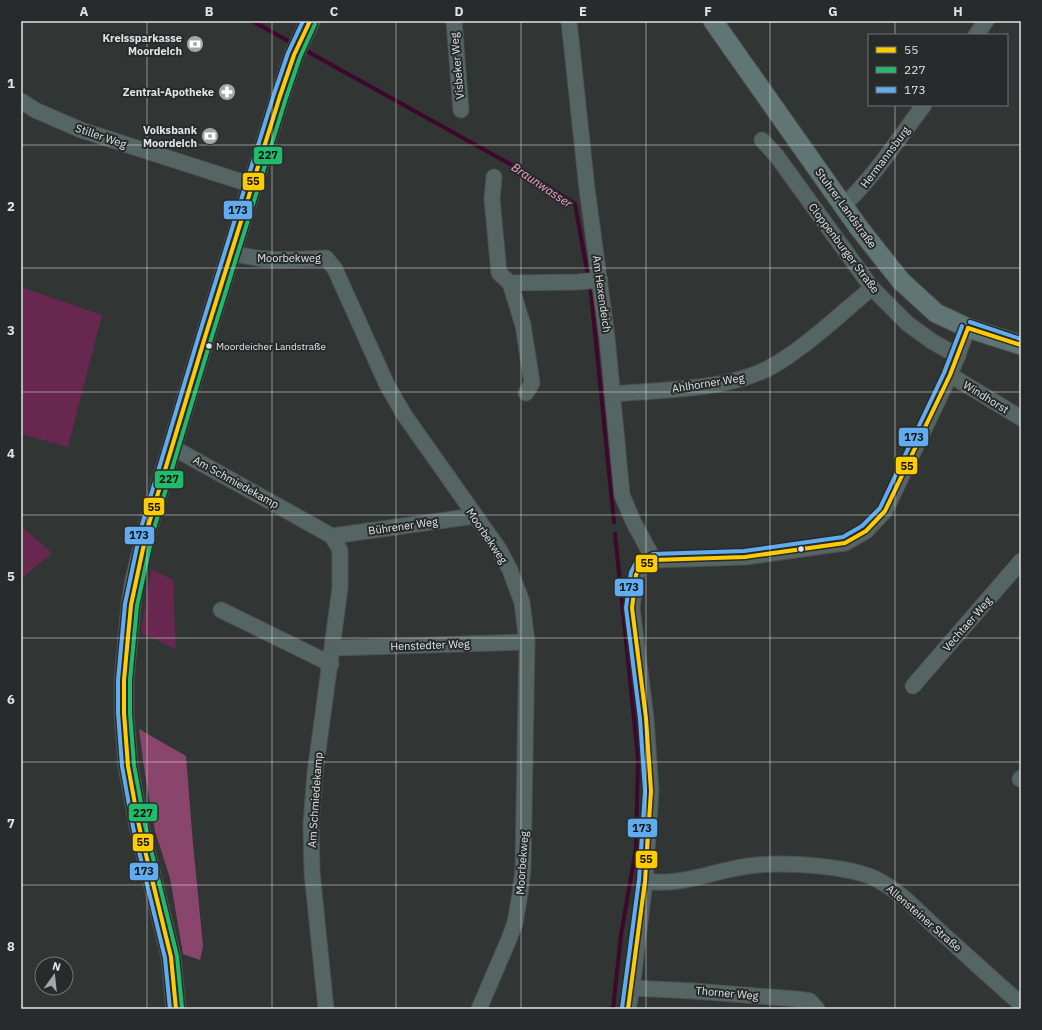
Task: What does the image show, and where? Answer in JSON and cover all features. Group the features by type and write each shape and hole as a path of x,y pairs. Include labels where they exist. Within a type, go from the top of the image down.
{"main road":[{"name":"Stuhrer Landstraße","path":"713,21 843,206 875,249 917,297 936,313 968,328 1021,346"},
{"path":"176,1009 171,957 131,790 124,713 126,654 134,585 145,537 231,252 294,55 306,29"}],"street":[{"name":"Visbeker Weg","path":"454,21 461,110"},
{"name":"Am Hexendeich","path":"569,21 587,189 607,337 622,495 652,561"},
{"path":"977,34 986,21"},
{"name":"Stiller Weg","path":"21,101 34,110 81,130 252,185"},
{"name":"Hermannsburg","path":"843,206 860,191 923,106"},
{"name":"Cloppenburger Straße","path":"762,140 776,155 872,288 908,324 958,356"},
{"path":"494,177 492,199 499,273 510,283 523,325 532,384 526,393"},
{"name":"Moorbekweg","path":"231,252 246,257 284,260 326,258 335,269 388,385 406,416 474,516 499,549 510,570 522,602 526,642 523,868 515,923 479,1009"},
{"path":"510,283 578,282 600,280"},
{"name":"Ahlhorner Weg","path":"612,394 678,389 744,379 779,362 872,288"},
{"path":"628,1009 632,988 644,881 650,809 650,764 646,718 632,608 636,575 641,566 652,561 745,557 820,548 845,543 860,536 873,526 885,511 950,375 968,328"},
{"name":"Windhorst","path":"950,375 1021,418"},
{"name":"Am Schmiedekamp","path":"172,447 332,536 340,550 341,566 333,648 315,773 311,824 312,872 326,1009"},
{"name":"Bührener Weg","path":"332,536 474,516"},
{"name":"Vechtaer Weg","path":"913,686 1021,561"},
{"path":"221,610 331,664"},
{"name":"Henstedter Weg","path":"333,648 526,642"},
{"name":"Allensteiner Straße","path":"644,881 660,883 676,882 760,864 820,867 866,875 895,891 1021,1004"},
{"name":"Thorner Weg","path":"632,988 694,990 797,999 810,1001 817,1009"}],"shaded area":[{"path":"21,287 102,315 68,447 21,434"},
{"path":"21,526 52,553 21,579"},
{"path":"151,569 173,580 176,649 141,633"},
{"path":"139,729 186,756 203,946 200,960 183,954 170,878 155,831"}],"waterway":[{"name":"Braunwasser","path":"252,21 294,44"},
{"name":"Braunwasser","path":"303,49 528,174 575,204 591,293 614,522"},
{"name":"Braunwasser","path":"613,1009 621,935 636,848 638,758 615,534"}],"transit line":[{"name":"173","path":"170,1009 165,958 133,827 122,766 118,713 118,680 125,604 141,528 199,335 274,94 288,53 303,21"},
{"name":"55","path":"176,1009 171,957 139,826 128,766 124,713 124,680 131,605 147,530 205,337 280,96 294,55 310,21"},
{"name":"227","path":"182,1008 177,956 145,825 134,765 130,713 130,680 137,606 153,532 211,339 286,98 300,57 315,24"},
{"name":"173","path":"970,322 1021,339"},
{"name":"173","path":"622,1008 639,880 645,791 640,719 626,608 631,572 637,561 653,554 744,551 843,537 862,526 880,508 944,373 962,326"},
{"name":"55","path":"968,328 1021,345"},
{"name":"55","path":"628,1009 645,881 651,791 646,718 632,608 636,575 641,566 654,560 745,557 845,543 866,531 885,511 950,375 968,328"}],"place":[{"name":"Kreissparkasse Moordeich","path":"195,44"},
{"name":"Zentral-Apotheke","path":"227,92"},
{"name":"Volksbank Moordeich","path":"210,136"},
{"name":"Moordeicher Landstraße","path":"209,346"}]}
